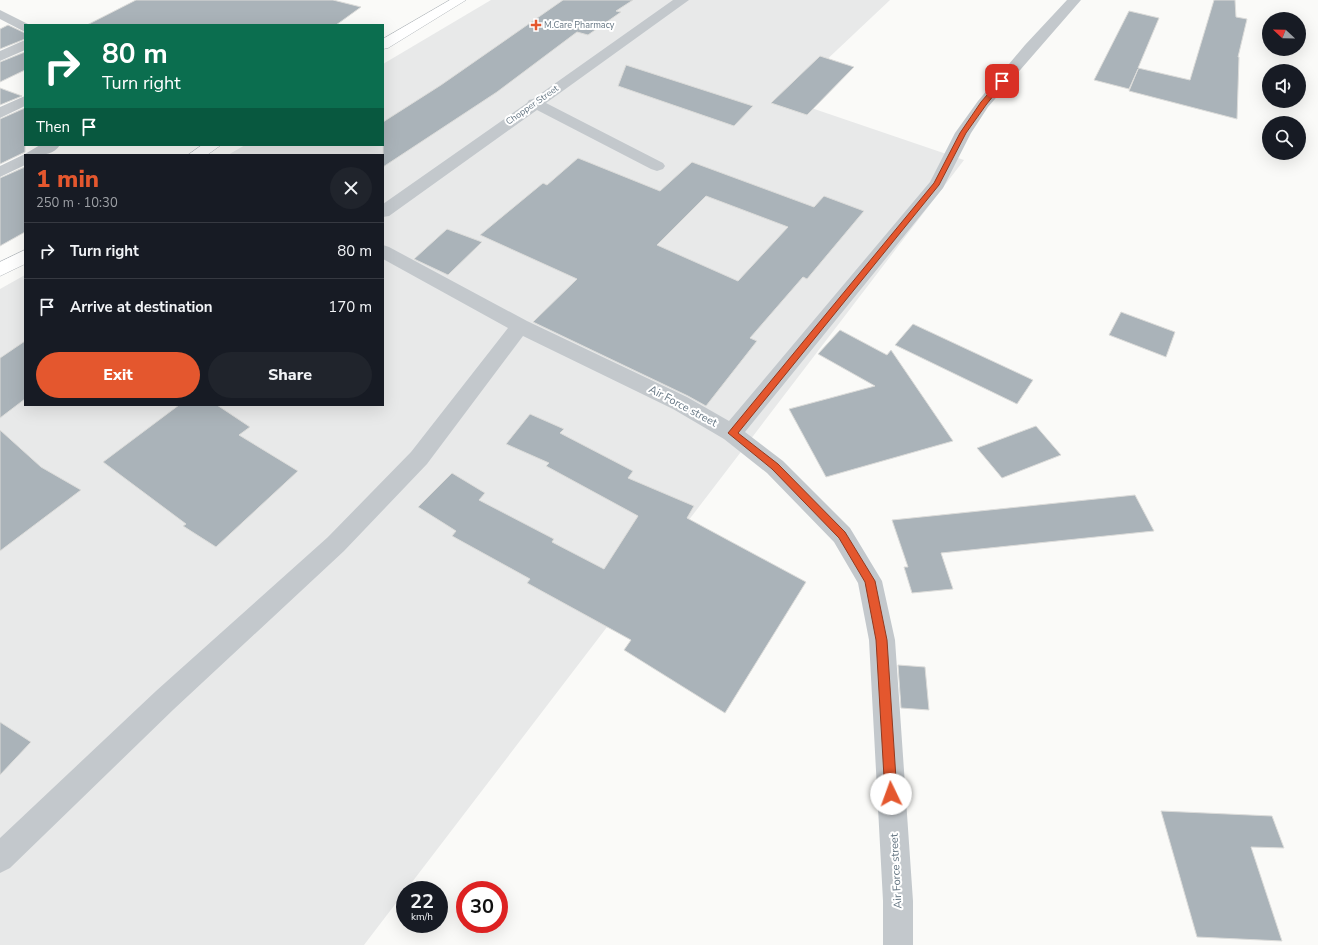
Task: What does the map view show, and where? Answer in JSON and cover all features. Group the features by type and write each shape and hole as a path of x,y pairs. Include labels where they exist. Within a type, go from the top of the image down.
{"main road":[{"path":"384,43 459,0"},
{"path":"0,270 24,257"}],"street":[{"name":"Chopper Street","path":"384,211 534,103 682,0"},
{"path":"732,433 937,184 963,133 983,104 1030,48 1074,0"},
{"path":"0,14 24,27"},
{"path":"0,56 24,44"},
{"path":"0,112 24,100"},
{"path":"534,103 657,166"},
{"path":"35,154 50,146"},
{"path":"0,172 24,160"},
{"name":"Air Force street","path":"384,252 520,326 680,403 732,433 775,467 842,535 870,581 882,640 898,901 898,945"},
{"path":"0,858 165,700 336,544 419,458 520,326"}],"shaded area":[{"path":"491,0 890,0 785,99 964,160 413,881 396,881 396,903 364,945 0,945 0,289 24,276 24,406 384,406 384,154 230,154 243,146 384,146 384,63"}],"building":[{"path":"136,0 333,0 361,7 337,24 89,24"},
{"path":"563,0 633,0 616,11 621,12 588,35 577,32 497,92 384,166 384,121 441,85"},
{"path":"1214,0 1235,0 1236,17 1247,19 1238,57 1237,119 1129,91 1138,69 1129,89 1094,80 1129,11 1159,18 1138,68 1190,80"},
{"path":"8,25 24,33 24,39 0,49 0,29"},
{"path":"24,52 24,70 0,82 0,62"},
{"path":"820,56 854,67 807,115 771,103"},
{"path":"626,65 753,106 734,126 618,86"},
{"path":"0,88 22,96 0,105"},
{"path":"24,108 25,152 0,164 0,119"},
{"path":"578,158 660,191 692,162 814,207 824,196 864,211 807,279 803,277 750,338 757,341 706,406 533,322 577,279 480,235 543,183 547,185","holes":["706,196 788,227 738,281 657,245"]},
{"path":"24,167 24,233 0,246 0,178"},
{"path":"447,229 482,242 448,275 414,259"},
{"path":"1121,312 1175,332 1166,357 1109,335"},
{"path":"913,324 1033,380 1017,404 895,345"},
{"path":"840,330 887,355 891,350 953,441 826,477 789,409 875,386 818,354"},
{"path":"24,342 24,400 0,418 0,358"},
{"path":"178,406 218,406 250,427 239,435 298,471 216,547 183,526 186,524 103,462"},
{"path":"530,414 564,429 560,433 633,471 628,478 694,506 687,518 806,582 725,713 624,650 631,640 527,583 530,579 452,536 456,531 418,507 452,473 485,493 479,500 554,539 552,542 604,569 638,516 546,466 549,463 506,444"},
{"path":"1036,426 1061,455 1002,478 977,448"},
{"path":"0,430 41,467 81,490 0,551"},
{"path":"1135,495 1154,531 941,553 953,589 912,593 904,567 908,567 892,520"},
{"path":"898,665 925,667 929,710 901,708"},
{"path":"0,722 31,742 0,775"},
{"path":"1161,811 1272,816 1284,848 1251,847 1282,941 1197,937"}],"place":[{"name":"M.Care Pharmacy","path":"536,25"}],"route":[{"path":"891,794 882,640 870,581 842,535 775,467 732,433 937,184 963,133 983,104 1002,81"}]}
